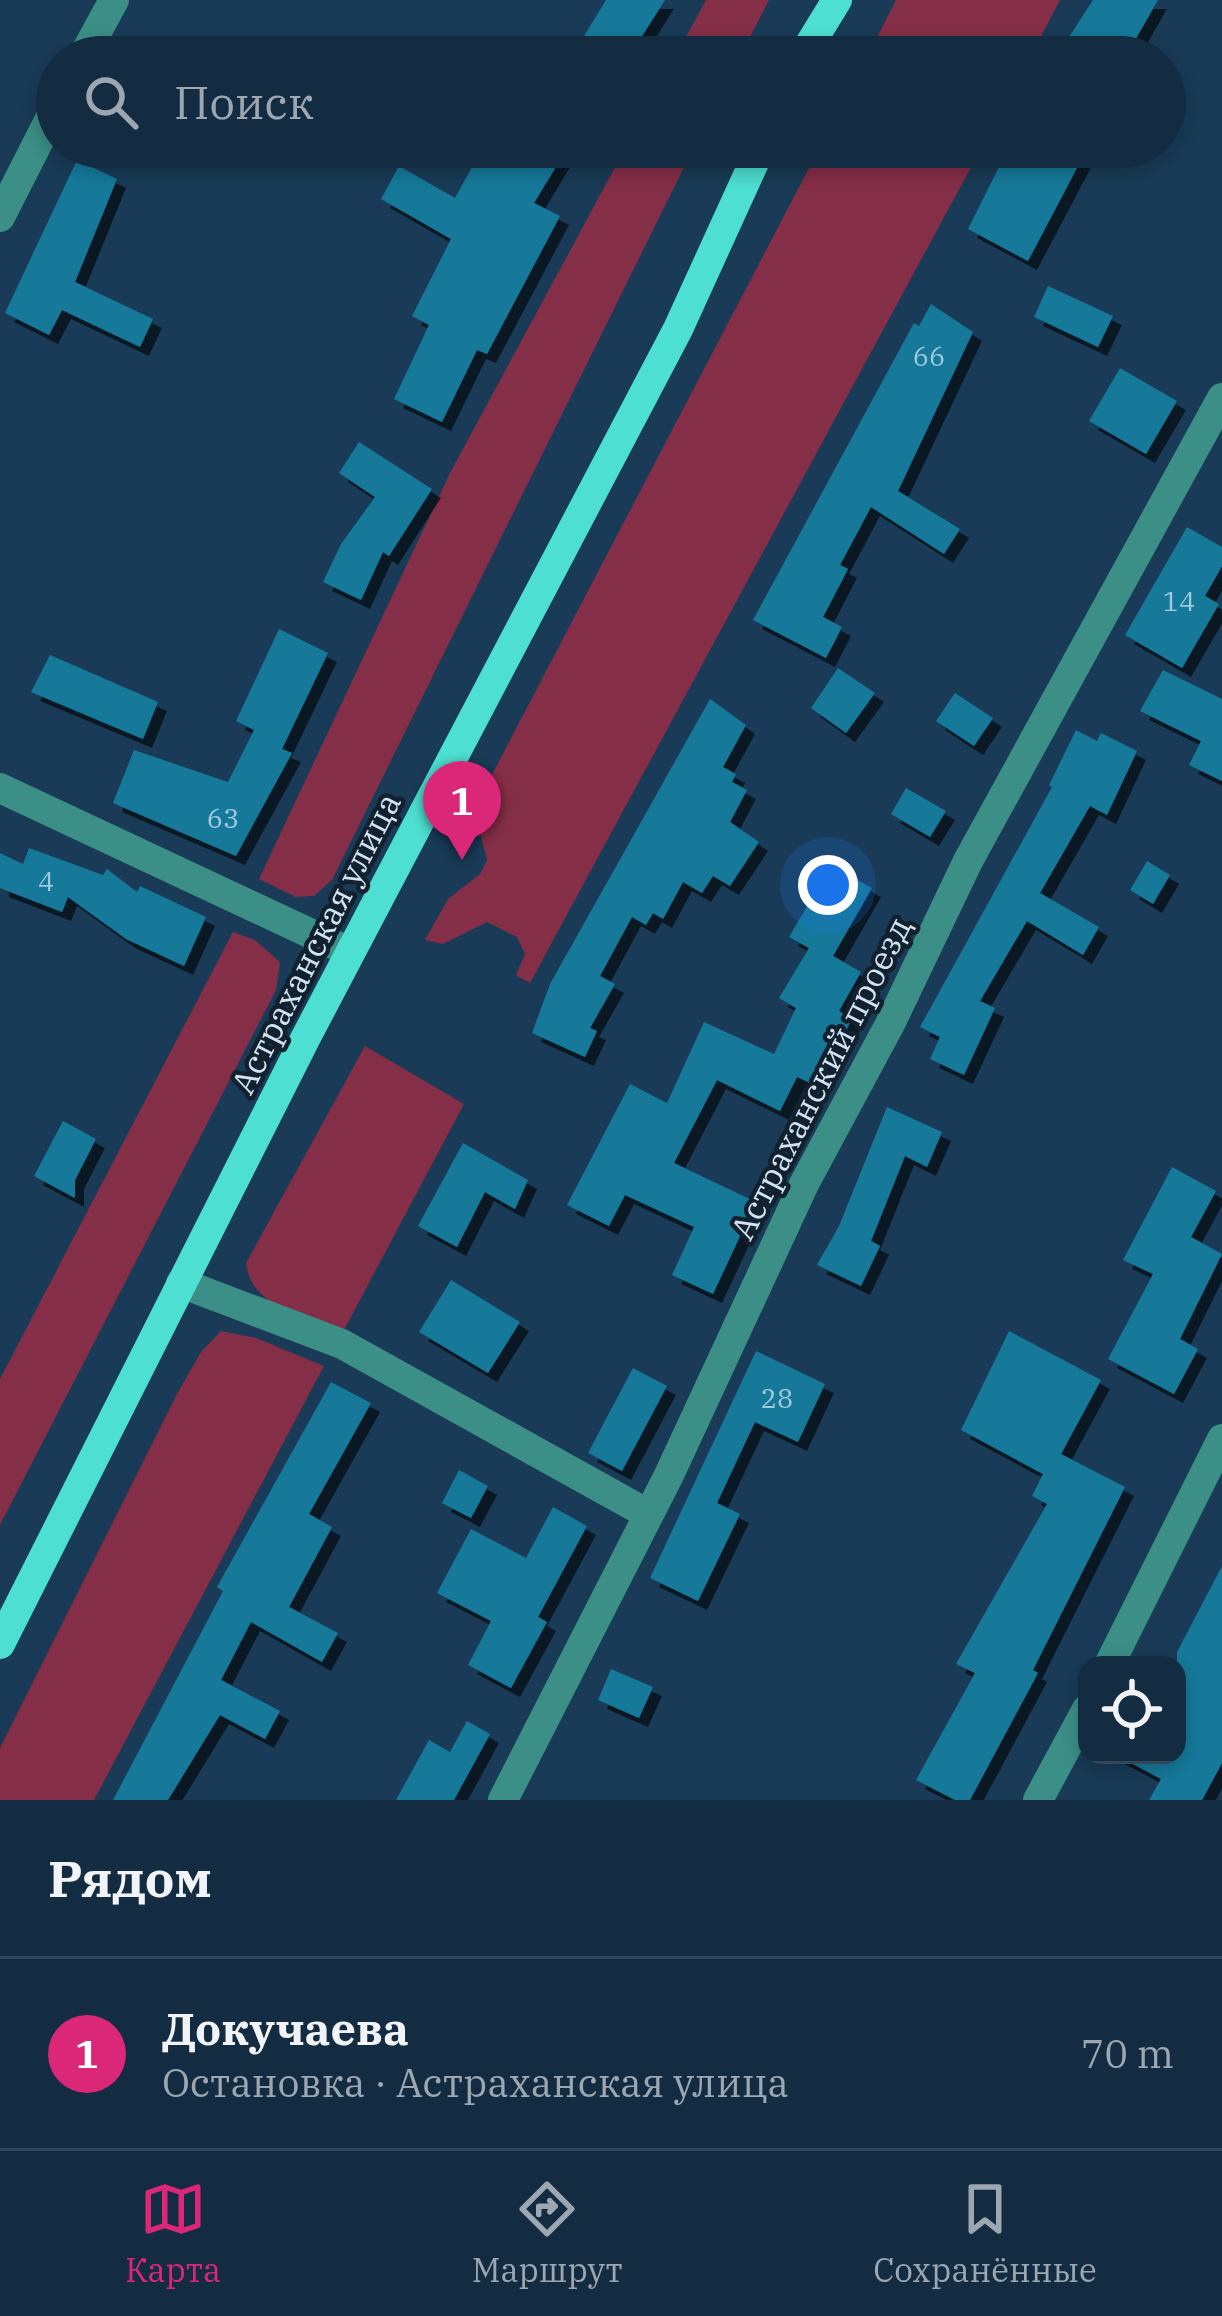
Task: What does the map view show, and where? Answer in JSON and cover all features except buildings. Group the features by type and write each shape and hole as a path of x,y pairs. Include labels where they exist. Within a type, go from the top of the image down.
{"main road":[{"path":"815,36 837,0"},
{"name":"Астраханская улица","path":"0,1644 350,952 678,329 751,168"}],"street":[{"path":"94,36 114,0"},
{"path":"0,217 36,146"},
{"name":"Астраханский проезд","path":"503,1800 648,1514 804,1184 890,1024 968,861 1222,398"},
{"path":"0,788 350,952"},
{"path":"182,1283 342,1344 648,1514"},
{"path":"1113,1656 1222,1438"},
{"path":"1038,1800 1078,1725"}],"shaded area":[{"path":"706,0 769,0 751,36 686,36"},
{"path":"896,0 1060,0 1041,36 878,36"},
{"path":"615,168 684,168 332,880 314,896 296,897 259,879 450,473"},
{"path":"809,168 971,168 530,983 516,975 525,954 517,937 487,922 443,944 425,940 448,899 480,874 487,860 474,809"},
{"path":"233,932 255,940 280,962 276,990 0,1525 0,1379"},
{"path":"365,1046 464,1104 344,1330 269,1301 250,1279 246,1263"},
{"path":"221,1331 256,1338 324,1366 94,1800 0,1800 0,1748 177,1394 201,1352"}],"place":[{"name":"Докучаева","path":"462,860"}]}
